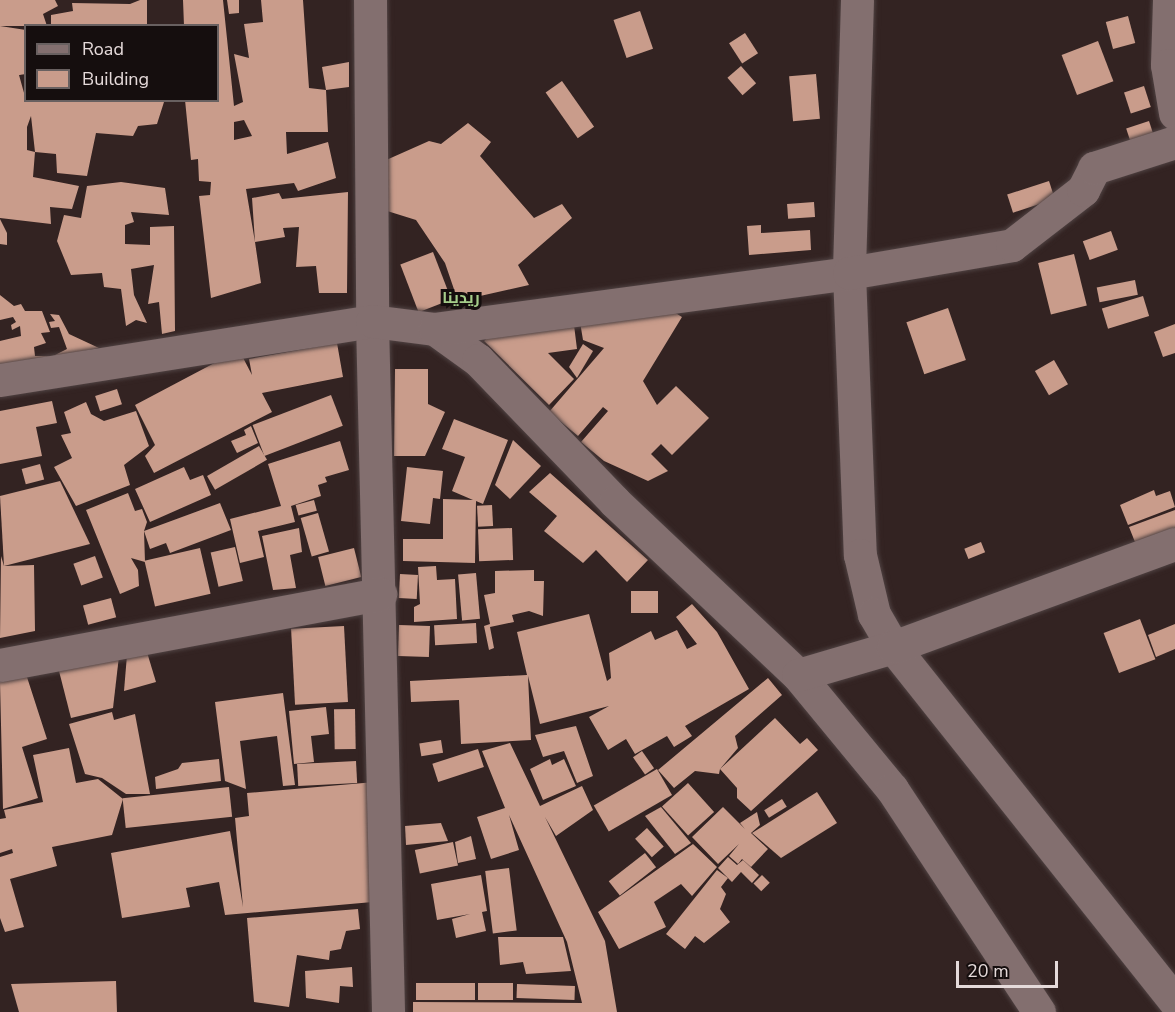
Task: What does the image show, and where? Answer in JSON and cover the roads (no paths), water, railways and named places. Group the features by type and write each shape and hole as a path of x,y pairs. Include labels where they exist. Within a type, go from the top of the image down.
{"street":[{"path":"370,0 372,321 388,1012"},
{"path":"857,0 849,273 860,555 874,614 893,646 1175,1001"},
{"path":"1169,0 1167,64 1175,113"},
{"path":"0,380 372,321 435,329 849,273 1012,245 1083,190 1094,168 1175,142"},
{"path":"435,329 478,360 615,502 798,675 892,789 1039,1012"},
{"path":"798,675 893,646 1175,544"},
{"path":"0,665 380,594"}],"district":[{"name":"ريدينا","path":"461,298"}]}
